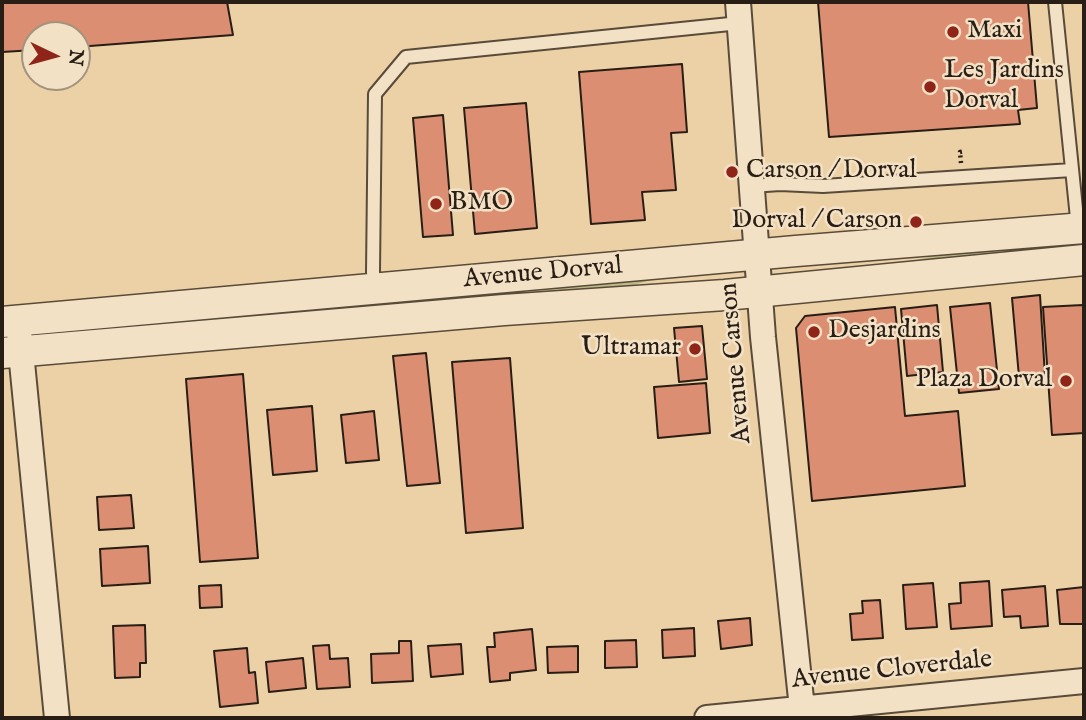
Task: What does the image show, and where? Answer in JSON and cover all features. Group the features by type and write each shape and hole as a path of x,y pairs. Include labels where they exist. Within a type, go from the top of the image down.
{"street":[{"name":"Avenue Carson","path":"739,12 763,337 803,714"},
{"name":"Avenue Dorval","path":"10,321 758,255 1081,244"},
{"name":"Avenue Dorval","path":"11,353 465,313 761,292 1081,244"},
{"path":"10,321 11,353 57,718"},
{"name":"Avenue Cloverdale","path":"706,718 803,714 1084,681"}],"lane":[{"path":"1055,2 1081,244"},
{"path":"375,290 375,94 406,57 739,12"},
{"path":"752,186 823,186 1072,170"}],"shaded area":[{"path":"1053,243 1053,249 902,264 945,253"},
{"path":"717,270 717,273 659,278 619,289 75,333 75,329"}],"building":[{"path":"2,2 227,2 233,35 91,46 91,21 21,21 21,51 2,52"},
{"name":"Les Jardins Dorval","path":"818,2 1028,2 1037,108 1018,110 1020,124 829,137"},
{"path":"682,64 687,132 671,133 676,190 642,192 645,220 591,224 579,72"},
{"path":"526,103 537,228 475,234 464,108"},
{"path":"443,115 453,235 423,237 413,118"},
{"path":"1040,295 1045,376 1019,377 1012,298"},
{"path":"990,303 999,389 959,393 950,307"},
{"path":"937,305 943,372 907,376 901,309"},
{"name":"Plaza Dorval","path":"1083,305 1084,433 1052,435 1043,307"},
{"path":"895,307 905,416 958,411 965,486 812,501 796,328 805,316"},
{"path":"702,326 707,379 679,382 674,328"},
{"path":"426,353 440,483 407,486 393,356"},
{"path":"510,358 523,528 466,533 452,362"},
{"path":"243,374 258,558 200,562 186,379"},
{"path":"706,383 710,433 658,438 654,387"},
{"path":"312,406 317,471 273,475 267,410"},
{"path":"374,411 379,460 346,463 341,415"},
{"path":"131,495 134,528 99,530 97,497"},
{"path":"148,546 150,583 102,586 100,549"},
{"path":"989,581 992,626 951,629 949,604 961,603 960,583"},
{"path":"933,583 937,627 906,629 903,585"},
{"path":"221,585 222,607 200,608 199,586"},
{"path":"1045,586 1048,626 1021,628 1020,616 1004,617 1002,590"},
{"path":"1084,587 1084,624 1060,624 1057,590"},
{"path":"880,600 883,638 852,640 850,614 863,613 862,601"},
{"path":"750,618 752,645 721,649 718,621"},
{"path":"145,625 146,663 140,663 140,677 115,678 113,626"},
{"path":"694,628 695,656 663,658 662,630"},
{"path":"532,629 536,670 510,673 510,680 490,682 487,647 495,647 494,633"},
{"path":"636,640 637,667 605,668 605,641"},
{"path":"399,641 411,641 413,681 372,683 371,654 399,653"},
{"path":"461,644 463,674 431,677 428,646"},
{"path":"329,645 330,659 348,658 350,687 317,689 313,646"},
{"path":"578,646 578,672 548,673 547,647"},
{"path":"247,648 249,673 255,672 258,703 220,707 214,651"},
{"path":"303,658 306,688 269,692 266,662"}],"place":[{"name":"Maxi","path":"953,32"},
{"name":"Les Jardins Dorval","path":"930,87"},
{"name":"Carson / Dorval","path":"732,172"},
{"name":"BMO","path":"436,204"},
{"name":"Dorval / Carson","path":"916,222"},
{"name":"Desjardins","path":"814,332"},
{"name":"Ultramar","path":"695,349"},
{"name":"Plaza Dorval","path":"1066,381"}]}
